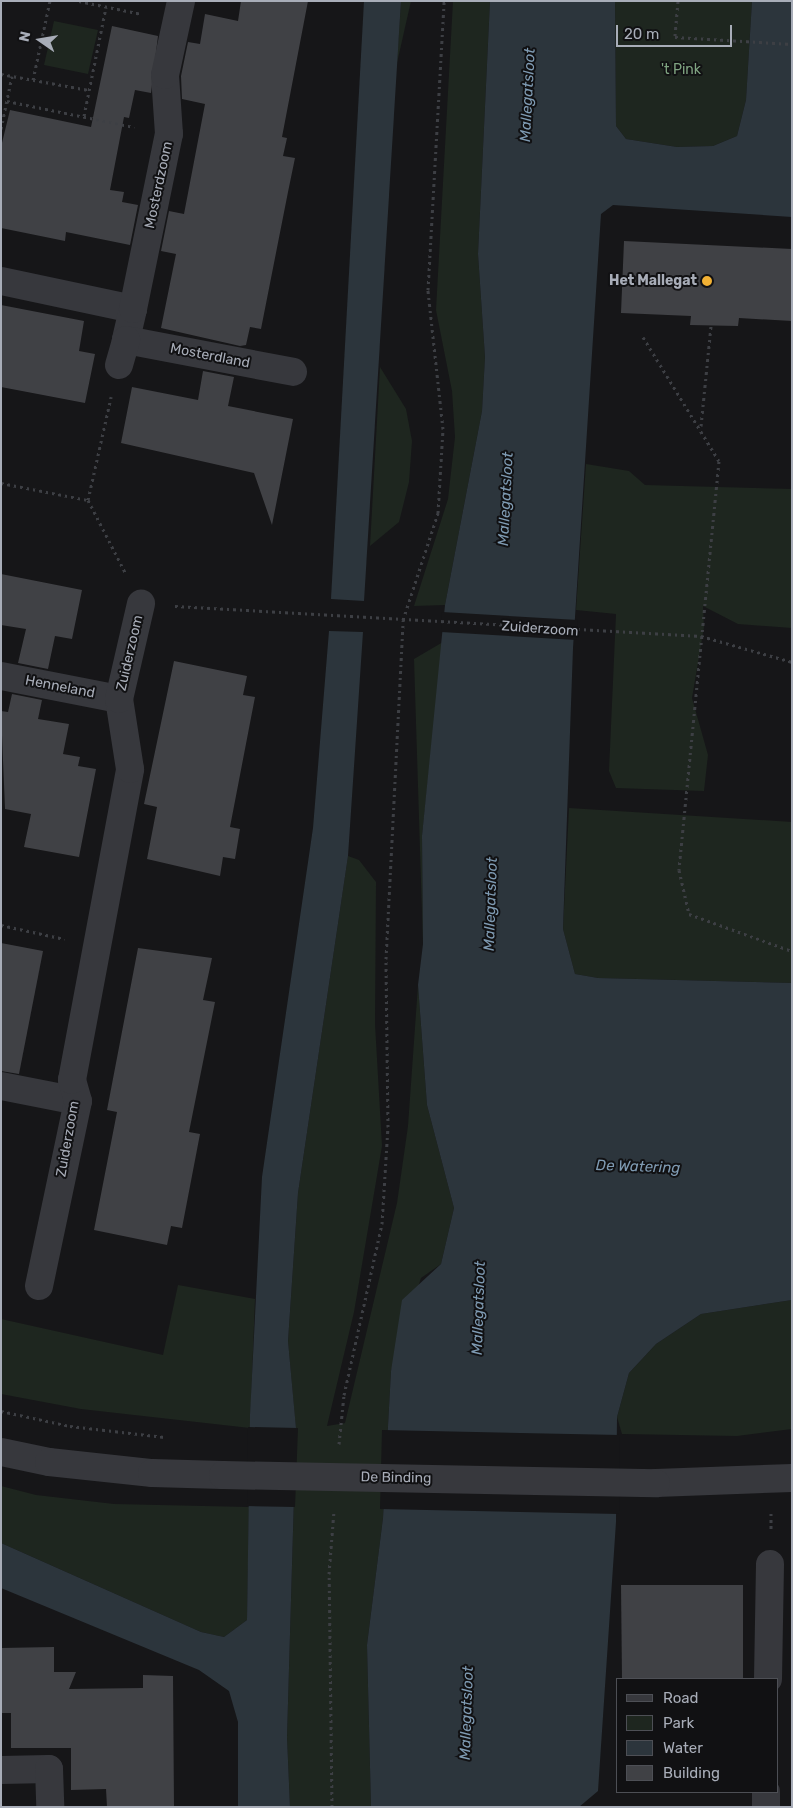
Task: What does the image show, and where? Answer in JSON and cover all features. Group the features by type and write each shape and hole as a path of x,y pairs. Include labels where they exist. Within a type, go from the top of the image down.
{"street":[{"name":"Mosterdzoom","path":"133,309 169,134 165,75 179,11"},
{"path":"1,281 133,309 122,352"},
{"name":"Mosterdland","path":"122,352 293,372"},
{"name":"Zuiderzoom","path":"40,1286 78,1101 72,1080 130,769 119,699 141,604"},
{"name":"Henneland","path":"1,676 119,699"},
{"path":"1,1086 78,1101"},
{"name":"De Binding","path":"1,1452 133,1471 223,1475 656,1483 782,1479"},
{"path":"768,1678 771,1554"},
{"path":"1,1770 49,1770 50,1807"},
{"path":"766,1793 766,1807"}],"path":[{"path":"33,80 50,1"},
{"path":"79,1 106,6 179,11"},
{"path":"340,1420 382,1224 388,1127 386,959 402,620 438,504 443,429 428,290 444,1"},
{"path":"678,1 675,37 792,44"},
{"path":"84,116 106,6"},
{"path":"1,74 89,90"},
{"path":"1,129 12,76"},
{"path":"7,101 169,134"},
{"path":"701,427 711,325"},
{"path":"643,337 701,427 718,462 679,870 689,914 792,951"},
{"path":"122,352 88,500 141,604"},
{"path":"1,483 88,500"},
{"name":"Zuiderzoom","path":"141,604 602,633 701,636 792,662"},
{"path":"1,926 98,946"},
{"path":"771,1554 782,1479"},
{"path":"332,1807 329,1574 334,1510"}],"green space":[{"path":"401,1 411,1 397,63"},
{"path":"453,1 490,1 478,254 485,357 482,411 445,605 414,606 448,499 455,437 452,391 436,310"},
{"name":"'t Pink","path":"615,1 752,1 746,100 737,136 713,146 677,147 626,139 616,126"},
{"path":"54,21 98,30 88,74 44,65"},
{"path":"380,367 406,409 412,441 409,482 399,522 370,546"},
{"path":"586,464 629,471 645,485 792,489 792,628 738,624 703,606 704,627 692,698 708,755 704,791 616,788 609,771 616,614 576,610"},
{"path":"443,642 422,836 423,945 414,659"},
{"path":"569,808 792,822 792,983 598,978 575,974 563,929"},
{"path":"348,856 359,860 376,882 375,1024 382,1146 354,1312 327,1426 345,1423 397,1203 408,1126 418,985 427,1105 454,1208 441,1264 421,1278 391,1371 383,1518 367,1645 371,1807 290,1807 287,1737 296,1429 288,1341 298,1193"},
{"path":"178,1285 255,1299 250,1428 81,1409 1,1394 1,1319 163,1355"},
{"path":"792,1300 792,1429 737,1436 622,1434 617,1417 629,1373 656,1344 701,1314"},
{"path":"1,1486 36,1495 114,1504 249,1507 247,1620 224,1637 201,1632 1,1543"}],"water":[{"path":"364,1 401,1 364,601 331,599"},
{"path":"490,1 615,1 616,126 626,139 677,147 713,146 737,136 746,100 752,1 792,1 792,217 613,205 601,214 573,648 563,929 575,974 598,978 792,983 792,1300 701,1314 656,1344 629,1373 617,1417 616,1522 598,1791 579,1807 371,1807 367,1645 383,1518 391,1371 402,1300 441,1264 454,1208 427,1105 418,985 423,944 422,836 445,605 482,411 485,357 478,254"},
{"path":"329,631 363,632 348,856 298,1193 288,1341 296,1428 287,1737 290,1807 238,1807 238,1722 229,1691 199,1670 1,1588 1,1543 201,1632 224,1637 247,1620 250,1415 262,1177 313,828"}],"pier":[{"path":"442,612 578,620 576,640 441,632"},
{"path":"248,1427 298,1428 295,1507 247,1506"},
{"path":"382,1430 620,1435 619,1514 380,1509"}],"building":[{"path":"241,1 308,1 282,137 287,138 283,156 295,158 261,329 250,327 246,345 240,346 161,328 176,254 161,251 169,211 184,214 205,104 182,99 181,76 188,42 200,44 205,14 238,21"},
{"path":"112,26 158,36 151,93 135,90 129,118 124,117 110,190 124,192 122,202 138,205 130,245 66,232 65,241 1,228 1,147 10,110 91,127"},
{"name":"Het Mallegat","path":"624,241 792,249 792,321 739,318 738,326 690,325 691,316 621,313"},
{"path":"1,305 84,321 79,351 95,354 85,403 1,387"},
{"path":"203,371 234,377 228,406 293,419 272,525 254,473 121,443 132,387 198,400"},
{"path":"1,574 82,590 72,639 55,636 48,669 18,663 26,629 1,625"},
{"path":"174,661 247,676 243,695 255,697 230,827 240,829 235,859 223,857 220,876 147,859 157,807 144,804"},
{"path":"12,694 42,700 38,719 69,724 63,754 80,757 78,766 96,769 79,857 24,847 31,814 5,809 1,711 8,712"},
{"path":"1,943 43,951 19,1074 1,1071"},
{"path":"138,948 212,958 203,1000 215,1002 189,1132 200,1134 182,1228 171,1226 167,1245 94,1230 117,1112 107,1110"},
{"path":"621,1585 743,1585 743,1678 622,1678"},
{"path":"54,1647 54,1672 76,1672 69,1689 143,1688 143,1675 173,1676 174,1807 107,1807 106,1789 71,1790 71,1748 11,1748 11,1713 1,1713 1,1648"}],"place":[{"name":"Het Mallegat","path":"707,281"}],"water label":[{"name":"Mallegatsloot","path":"528,95"},
{"name":"Mallegatsloot","path":"506,499"},
{"name":"Mallegatsloot","path":"491,904"},
{"name":"De Watering","path":"638,1167"},
{"name":"Mallegatsloot","path":"479,1308"},
{"name":"Mallegatsloot","path":"467,1713"}]}
